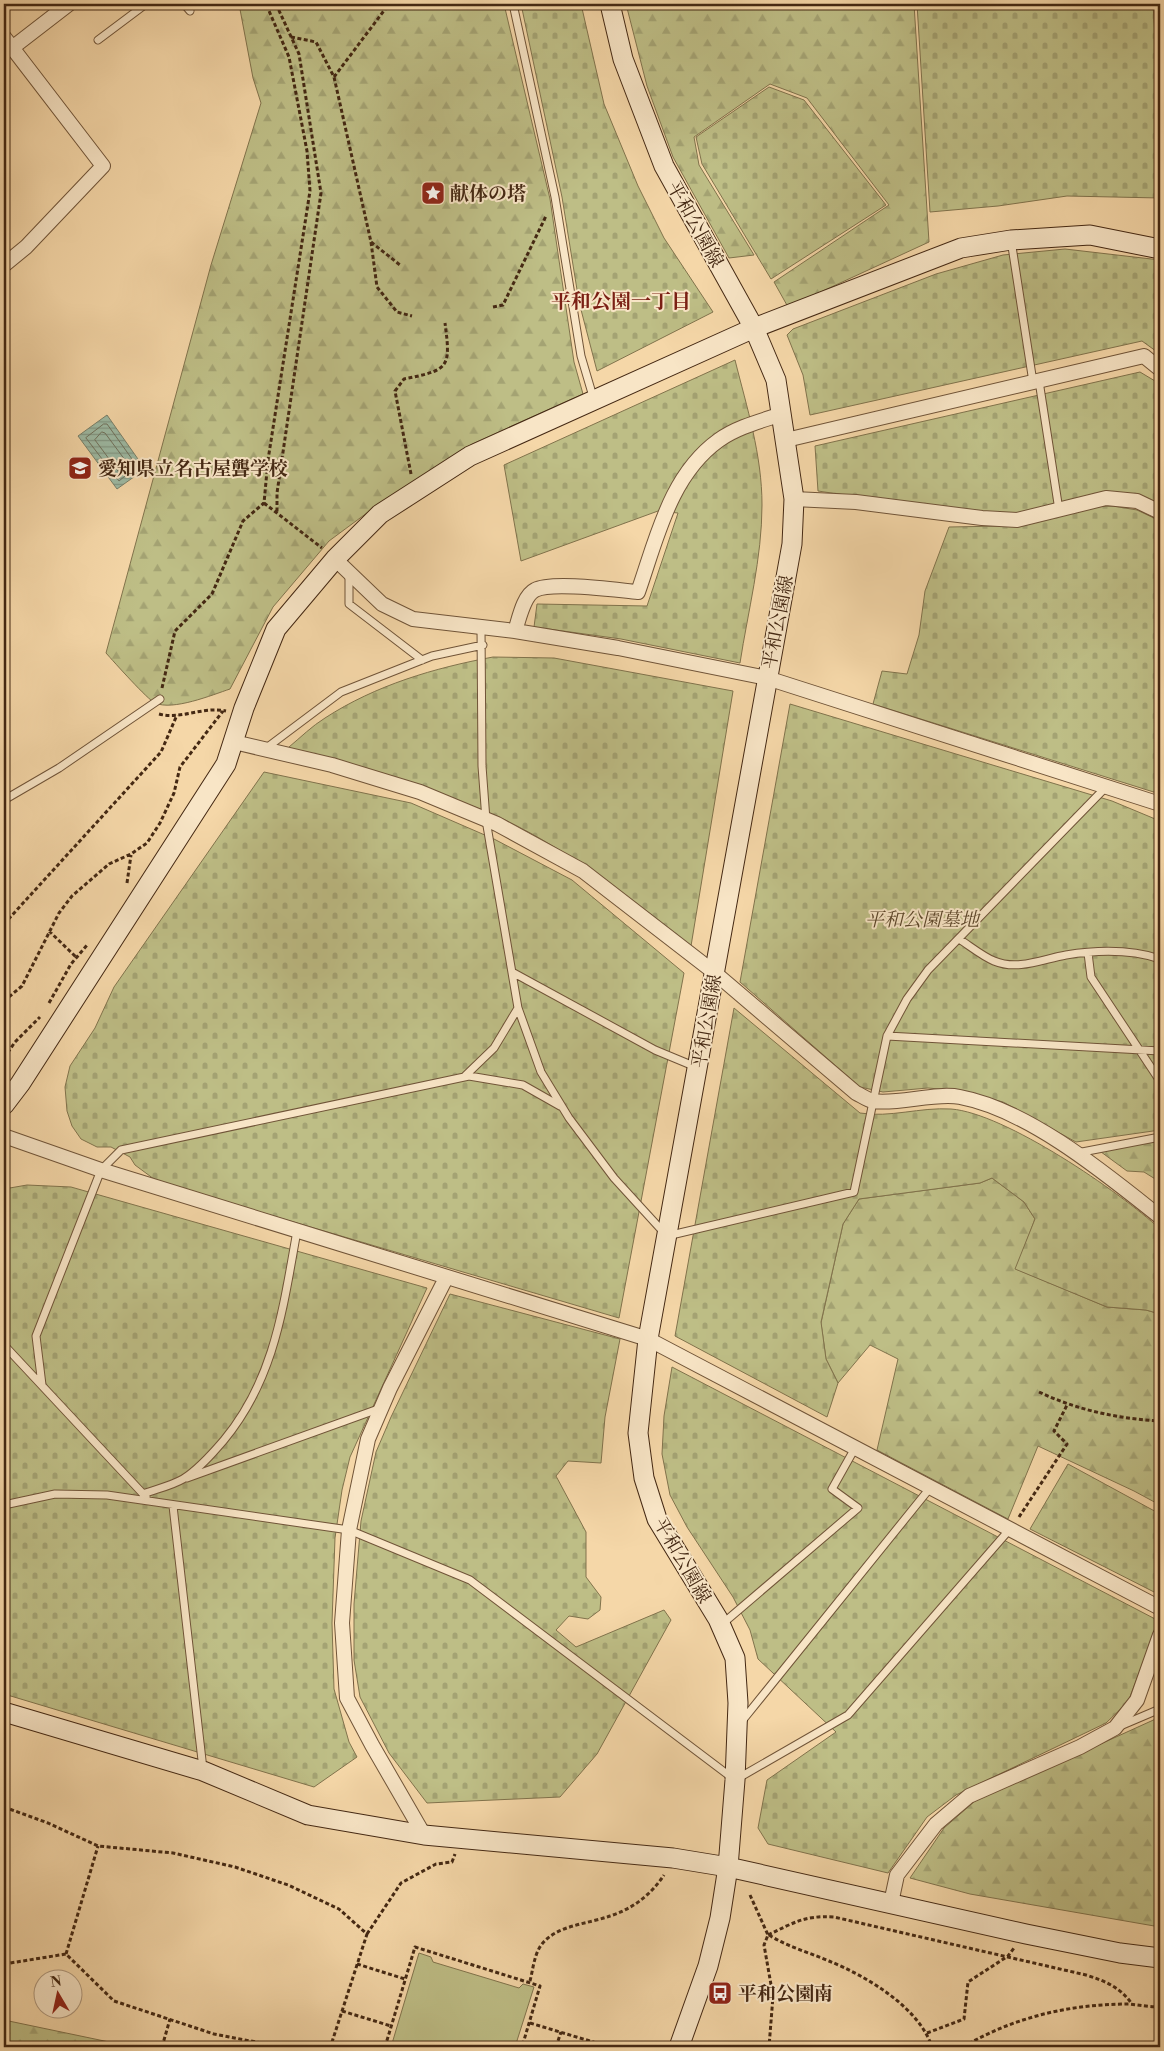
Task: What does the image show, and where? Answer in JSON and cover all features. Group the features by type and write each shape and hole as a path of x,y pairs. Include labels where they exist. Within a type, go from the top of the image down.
{"street":[{"path":"4,265 26,247 103,166 8,42 69,4"},
{"name":"平和公園線","path":"610,4 623,60 664,166 754,328 776,380 794,500 792,544 648,1338 638,1433 644,1478 657,1520 721,1625 735,1658 737,1727 728,1867 720,1918 708,1966 679,2047"},
{"path":"4,1106 193,818 226,764 244,708 276,629 335,559 380,514 470,456 754,328 961,248 1011,240 1090,235 1160,249"},
{"path":"786,440 1144,356 1160,369"},
{"path":"515,631 527,599 534,590 552,586 638,592 679,483 698,456 720,439 747,426 782,414"},
{"path":"794,500 856,502 982,518 1017,520 1106,498 1137,501 1160,512"},
{"path":"335,559 382,604 413,619 515,631 618,648 767,678 1160,804"},
{"path":"234,742 332,765 420,792 486,820 583,871 715,973 856,1093 872,1101 958,1096 990,1105 1050,1136 1077,1153 1160,1217"},
{"path":"4,1136 101,1170 446,1278 648,1338 1160,1608"},
{"path":"424,1835 347,1698 342,1623 349,1530 368,1439 446,1278"},
{"path":"892,1903 897,1875 936,1824 969,1796 1080,1747 1115,1728 1137,1700 1160,1635"},
{"path":"4,1712 204,1771 308,1815 424,1835 666,1857 728,1867 1026,1934 1120,1953 1160,1958"}],"lane":[{"path":"131,4 136,11"},
{"path":"98,40 146,4"},
{"path":"184,4 190,11"},
{"path":"513,4 555,197 581,356 594,400"},
{"path":"1011,240 1060,510"},
{"path":"350,572 349,604 422,660"},
{"path":"481,628 483,645 482,766 486,820 518,1008 541,1072 562,1107 614,1178 667,1236 854,1192 887,1036 906,999 922,977 1107,786"},
{"path":"264,750 341,692 422,660 483,645"},
{"path":"4,800 59,768 160,699"},
{"path":"959,939 995,962 1018,965 1088,953 1116,951 1138,953 1160,959"},
{"path":"1088,953 1091,977 1160,1081"},
{"path":"512,972 655,1050 698,1068"},
{"path":"464,1077 494,1048 518,1008"},
{"path":"887,1036 1160,1051"},
{"path":"42,1385 36,1336 101,1170 121,1150 464,1077 523,1085 562,1107"},
{"path":"1077,1153 1160,1137"},
{"path":"182,1480 213,1453 241,1419 265,1374 278,1331 296,1231"},
{"path":"4,1345 151,1502"},
{"path":"143,1494 382,1408"},
{"path":"721,1625 858,1508 832,1489 855,1448"},
{"path":"737,1727 930,1488"},
{"path":"4,1505 55,1494 106,1495 349,1530 470,1580 735,1780 848,1716 1010,1529"},
{"path":"173,1506 204,1771"},
{"path":"1115,1728 1160,1709"}],"path":[{"path":"4,1001 22,986 49,932 72,896 109,864 131,854 147,842 160,823 174,793 180,767 223,710 208,709 177,716 154,713 160,699 175,631 212,594 243,521 264,503 268,460 310,191 306,150 289,57 266,4"},
{"path":"276,4 299,54 321,193 277,493 277,512"},
{"path":"334,77 389,4"},
{"path":"291,37 316,42 334,77 370,242 377,287 397,312 412,316"},
{"path":"493,307 503,305 555,197"},
{"path":"370,242 400,265"},
{"path":"414,492 395,391 404,379 434,373 446,364 449,351 445,323"},
{"path":"264,503 335,559"},
{"path":"4,924 161,752 177,716"},
{"path":"126,888 131,854"},
{"path":"49,932 76,957"},
{"path":"48,1006 76,957 88,943"},
{"path":"4,1058 15,1042 44,1012"},
{"path":"1040,1392 1067,1405 1133,1420 1160,1421"},
{"path":"1010,1529 1066,1444 1054,1432 1067,1405"},
{"path":"4,1807 48,1823 98,1846 173,1853 235,1867 288,1885 339,1908 368,1934"},
{"path":"316,2047 332,2042 368,1934 401,1883 436,1864 452,1862 460,1838"},
{"path":"66,1954 98,1846"},
{"path":"530,1981 542,1944 560,1932 610,1916 638,1902 655,1890 665,1874 666,1857"},
{"path":"750,1895 768,1935 784,1945 856,1973 902,2004 928,2033 932,2047"},
{"path":"770,2047 773,1996 764,1945 768,1935 803,1918 814,1916 834,1917 1008,1956 1105,1981 1123,1992 1132,2004"},
{"path":"928,2033 964,2019 968,1982 1008,1956 1026,1934"},
{"path":"385,2047 415,1948 530,1981 540,1986 522,2047"},
{"path":"4,1964 66,1954"},
{"path":"66,1954 114,2001 214,2034 282,2047"},
{"path":"358,1964 405,1980"},
{"path":"962,2047 989,2032 1038,2014 1076,2008 1132,2004 1160,2008"},
{"path":"342,2012 392,2026"},
{"path":"162,2047 170,2019"},
{"path":"530,2023 610,2047"},
{"path":"556,2047 561,2032"},
{"path":"586,2047 588,2040"}],"green space":[{"path":"239,4 504,4 550,199 574,362 583,394 472,444 379,504 329,541 273,607 230,689 182,704 163,705 155,703 146,695 106,653 211,265 261,103 253,78"},
{"path":"521,4 581,4 604,104 638,186 664,238 713,312 597,371 579,302 562,197"},
{"path":"626,4 914,4 929,242 788,307 774,282 889,205 807,98 770,84 694,137 699,165 754,255 729,258 673,157 647,86"},
{"path":"917,4 1153,4 1160,120 1160,198 1067,196 998,206 930,212"},
{"path":"769,87 804,100 886,205 771,279 702,164 696,137"},
{"path":"1065,249 1160,260 1160,354 1142,341 810,415 803,375 787,335 793,329 936,274 1003,255"},
{"path":"735,360 757,450 762,505 760,545 740,663 621,639 534,627 537,604 647,606 678,513 658,511 521,561 504,465"},
{"path":"1140,372 1160,384 1160,506 1150,500 1051,507 993,517 818,491 815,446"},
{"path":"1113,506 1137,510 1160,521 1160,794 873,704 882,671 907,674 919,635 925,591 949,527 1003,526 1090,507"},
{"path":"493,657 554,658 733,691 691,946 577,861 503,819 478,808 401,782 297,753 289,747 320,721 364,696 427,672"},
{"name":"平和公園墓地","path":"790,704 1112,801 1160,821 1160,1130 1076,1142 1003,1102 962,1091 928,1088 883,1092 860,1087 740,982"},
{"path":"264,772 411,803 494,839 572,880 684,973 619,1318 158,1182 135,1165 130,1157 111,1147 97,1147 81,1139 72,1126 67,1111 65,1087 70,1066 95,1028 114,987"},
{"path":"734,1008 860,1113 883,1114 928,1109 951,1109 974,1114 1001,1124 1030,1139 1091,1176 1118,1195 1160,1229 1160,1314 1146,1310 1107,1307 1015,1269 1035,1219 1024,1202 992,1178 980,1183 859,1199 843,1224 821,1322 826,1359 838,1383 827,1417 675,1336"},
{"path":"1160,1139 1160,1182 1144,1172 1127,1171 1097,1149"},
{"path":"992,1178 1024,1202 1035,1219 1016,1269 1107,1307 1146,1310 1160,1314 1160,1505 1038,1446 1008,1519 877,1450 898,1359 870,1345 838,1383 826,1359 821,1323 843,1224 859,1199 980,1183"},
{"path":"27,1185 71,1187 427,1288 350,1457 342,1490 335,1538 332,1623 334,1689 349,1742 357,1757 314,1787 4,1694 4,1189"},
{"path":"450,1294 620,1339 605,1417 601,1463 568,1461 556,1476 586,1532 586,1577 601,1597 600,1610 588,1619 569,1616 556,1630 576,1647 664,1610 671,1620 597,1754 560,1797 427,1803 389,1753 360,1697 354,1660 354,1604 361,1521 376,1452"},
{"path":"672,1367 1159,1621 1128,1702 1106,1723 956,1795 927,1817 888,1873 768,1844 758,1828 767,1780 836,1732 758,1659 750,1630 733,1597 687,1527 670,1495 662,1454 664,1416"},
{"path":"1068,1464 1160,1514 1160,1595 1030,1529"},
{"path":"1160,1717 1160,1927 970,1894 910,1878 944,1828 975,1801"},
{"path":"419,1953 431,1957 433,1962 519,1988 523,1984 534,1987 515,2047 391,2047"},
{"path":"4,2020 133,2047 4,2047"}],"water":[{"path":"107,415 145,469 117,489 78,436"},
{"path":"879,2042 905,2047 843,2047 846,2046"}],"place":[{"name":"献体の塔","path":"433,193"},
{"name":"愛知県立名古屋聾学校","path":"80,468"},
{"name":"平和公園南","path":"720,1993"}],"district":[{"name":"平和公園一丁目","path":"621,301"}]}
